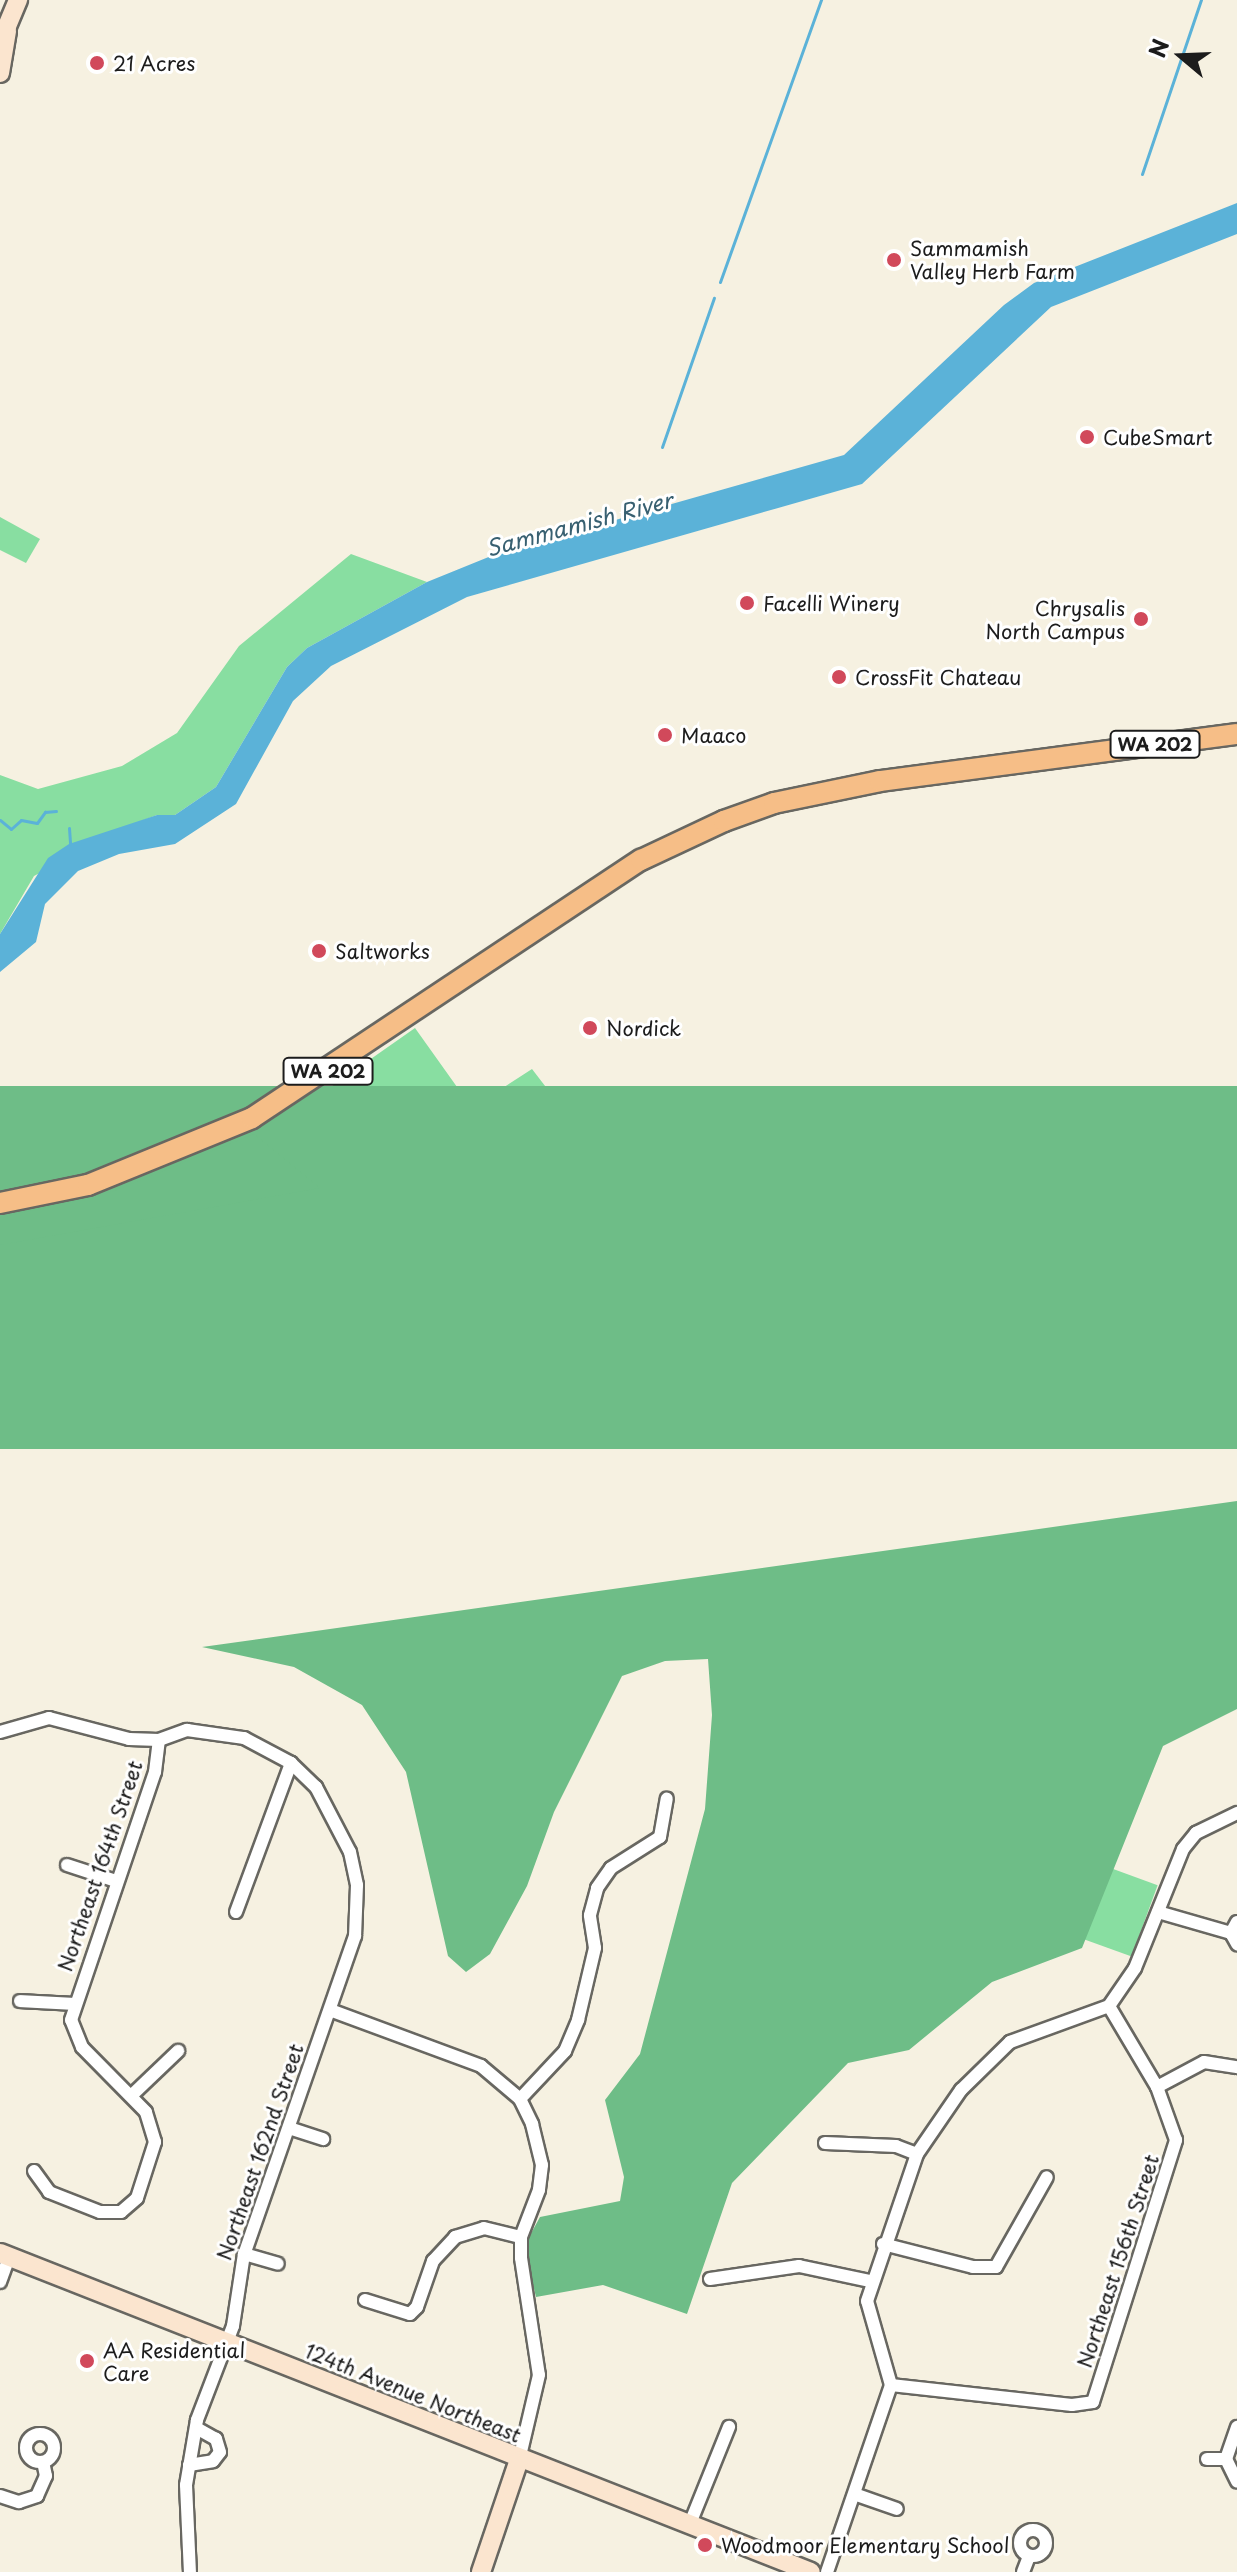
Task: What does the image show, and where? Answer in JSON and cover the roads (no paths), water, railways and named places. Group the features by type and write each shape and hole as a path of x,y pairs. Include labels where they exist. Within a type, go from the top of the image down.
{"main road":[{"name":"WA 202","path":"0,1203 88,1185 252,1118 641,860 724,821 774,803 880,781 1237,734"}],"street":[{"path":"0,73 3,37 18,0"},
{"name":"Northeast 162nd Street","path":"0,1732 49,1718 129,1739 159,1740 187,1730 212,1731 244,1738 291,1763 316,1787 350,1852 357,1885 355,1936 244,2254 227,2342 196,2428 189,2465 190,2572"},
{"name":"Northeast 164th Street","path":"74,2004 155,1772 159,1740"},
{"path":"236,1912 291,1763"},
{"path":"520,2099 565,2051 578,2020 595,1948 590,1915 597,1888 611,1868 660,1837 667,1799"},
{"path":"827,2572 857,2495 891,2385 870,2318 870,2281 917,2154 961,2090 1010,2042 1109,2006 1129,1982 1183,1849 1196,1833 1237,1813"},
{"path":"67,1865 116,1881"},
{"path":"1158,1912 1235,1933"},
{"path":"20,2001 74,2004 75,2038 132,2095 153,2126 155,2142 137,2198 121,2212 100,2212 49,2192 34,2171"},
{"name":"Northeast 156th Street","path":"891,2385 1072,2405 1093,2402 1175,2154 1175,2129 1157,2087 1109,2006"},
{"path":"330,2010 481,2066 520,2099 542,2165 539,2190 521,2237 539,2375 519,2460 481,2572"},
{"path":"132,2095 178,2051"},
{"path":"1157,2087 1204,2062 1237,2067"},
{"path":"289,2128 323,2139"},
{"path":"825,2143 896,2146 917,2154"},
{"path":"883,2244 973,2267 996,2267 1047,2177"},
{"path":"365,2300 410,2314 417,2307 433,2261 455,2237 484,2228 521,2237"},
{"path":"244,2254 278,2264"},
{"path":"0,2282 4,2255"},
{"name":"124th Avenue Northeast","path":"4,2255 519,2460 811,2572"},
{"path":"710,2279 799,2266 870,2281"},
{"path":"689,2526 729,2427"},
{"path":"1237,2427 1226,2459 1231,2479 1237,2482"},
{"path":"189,2465 213,2461 220,2452 216,2439 196,2428"},
{"path":"1207,2459 1226,2459"},
{"path":"0,2496 31,2500 43,2486 43,2462"},
{"path":"857,2495 897,2509"},
{"path":"1023,2572 1029,2556"}],"water":[{"path":"1237,203 1237,234 1051,307 862,484 467,597 331,666 293,701 236,804 175,844 119,854 78,871 45,904 36,942 0,972 0,934 48,858 69,844 157,815 175,815 216,787 287,667 307,648 427,582 496,554 844,455 1004,305 1034,283"}],"waterway":[{"path":"720,282 821,0"},
{"path":"1142,174 1201,0"},
{"path":"662,447 714,298"},
{"path":"0,820 11,829 21,820 37,823 45,812 56,811"},
{"path":"69,828 70,844"}],"place":[{"name":"21 Acres","path":"97,63"},
{"name":"Sammamish Valley Herb Farm","path":"894,260"},
{"name":"CubeSmart","path":"1087,437"},
{"name":"Facelli Winery","path":"747,603"},
{"name":"Chrysalis North Campus","path":"1141,619"},
{"name":"CrossFit Chateau","path":"839,677"},
{"name":"Maaco","path":"665,735"},
{"name":"Saltworks","path":"319,951"},
{"name":"Nordick","path":"590,1028"},
{"name":"AA Residential Care","path":"87,2361"},
{"name":"Woodmoor Elementary School","path":"705,2545"}],"water label":[{"name":"Sammamish River","path":"579,523"}]}
